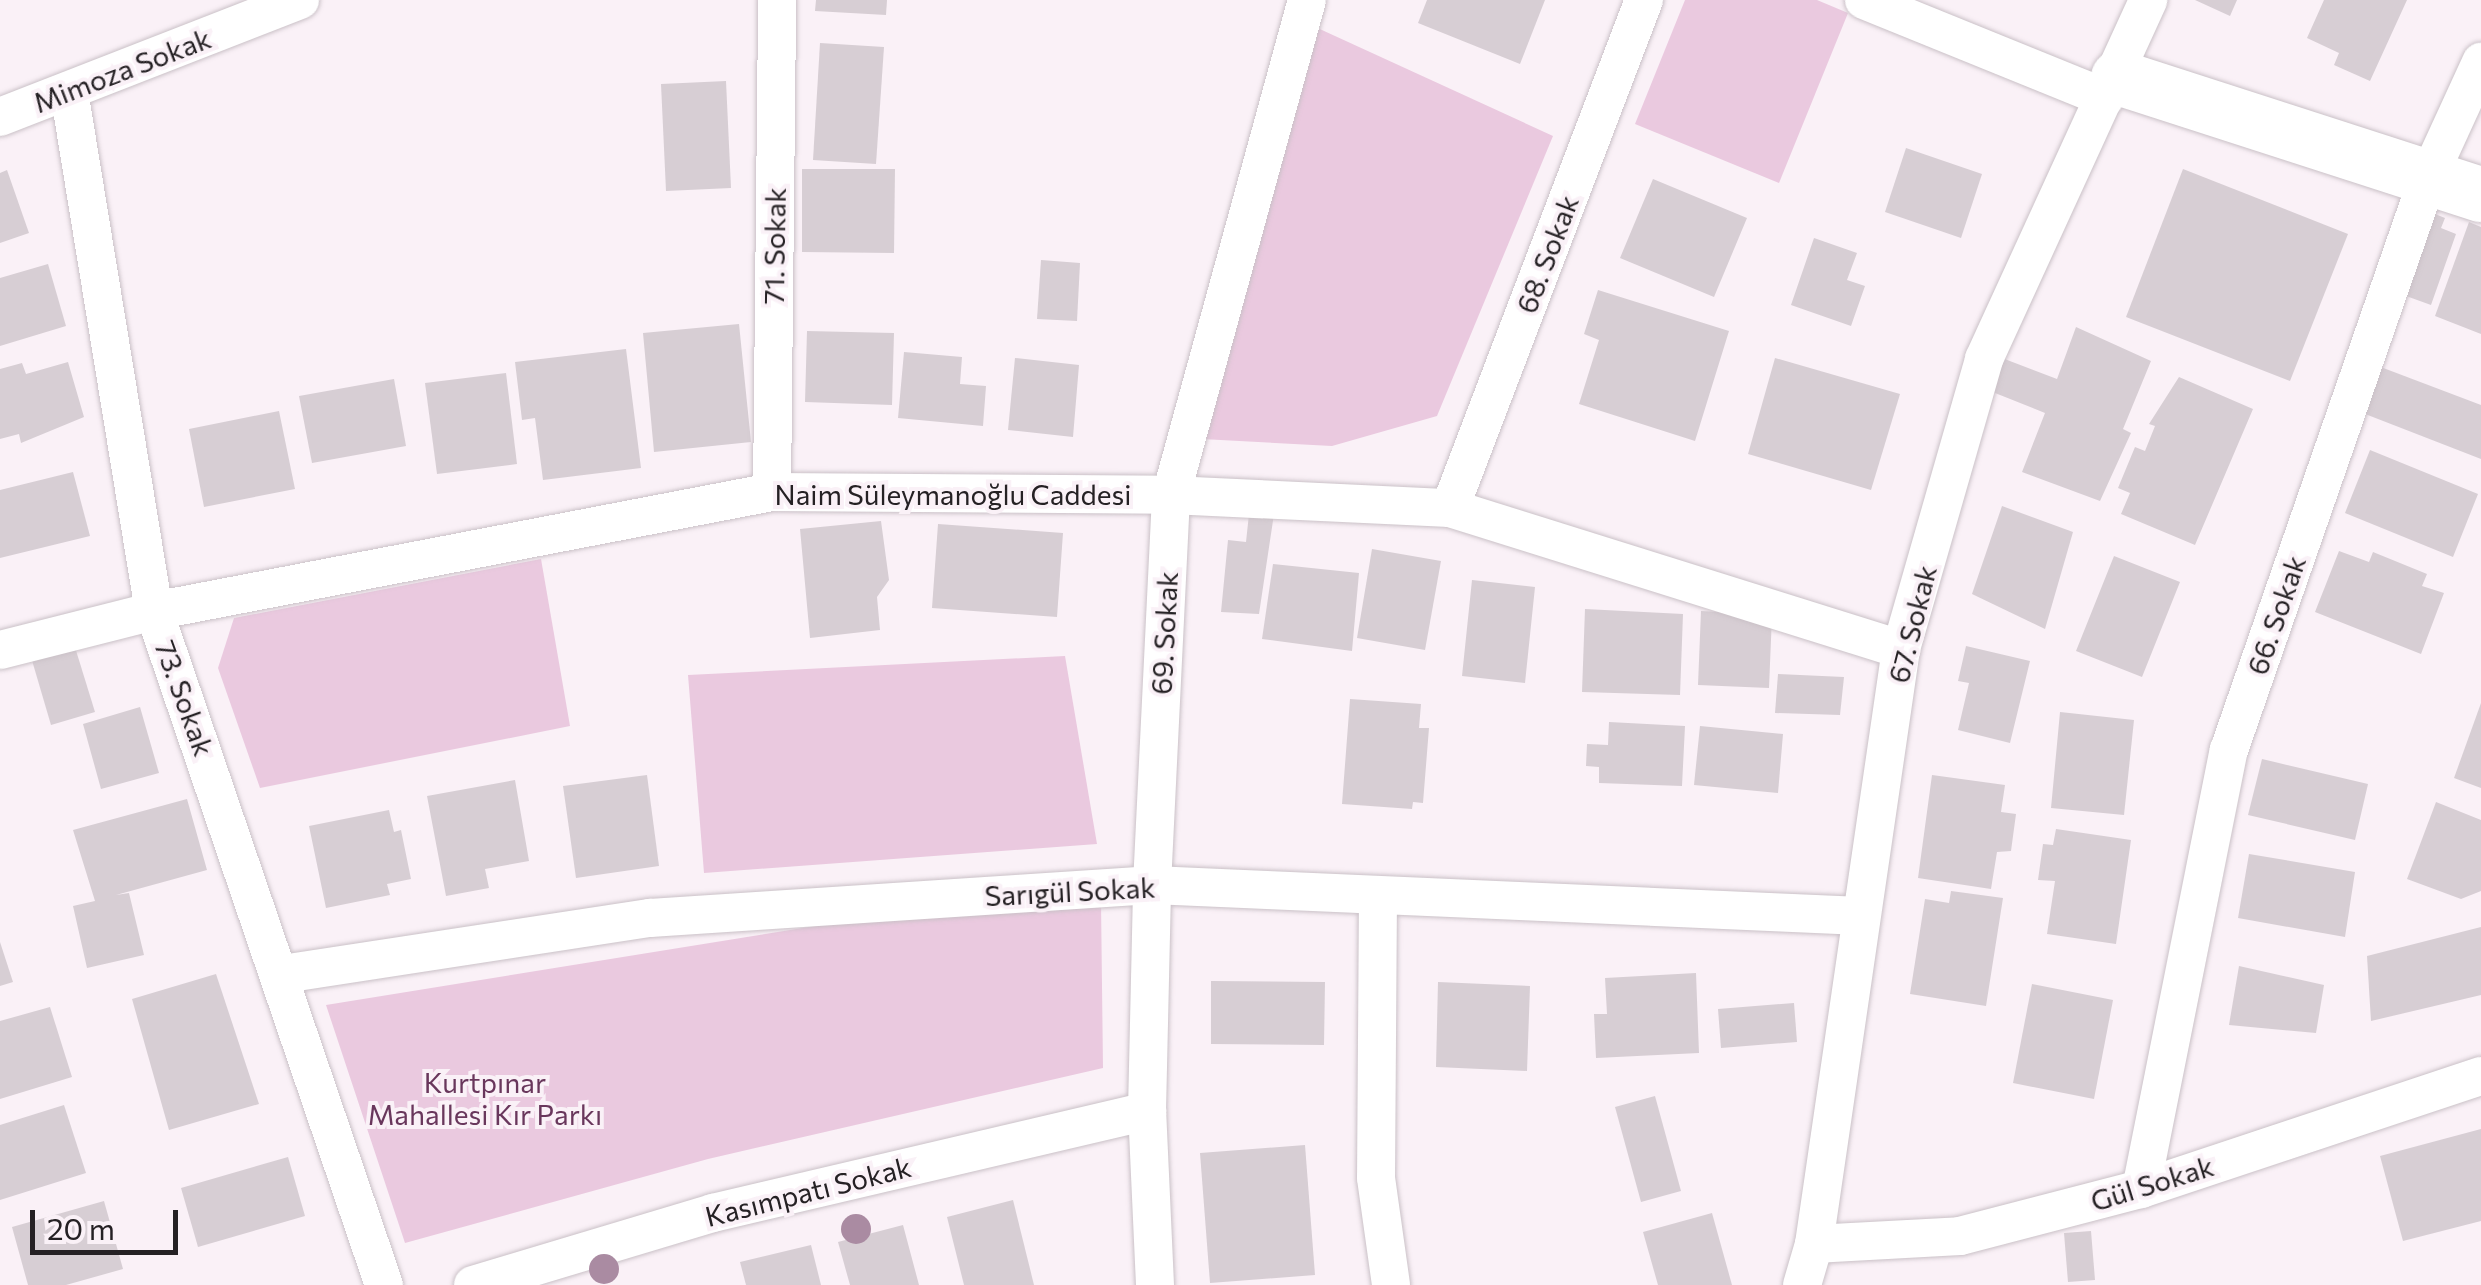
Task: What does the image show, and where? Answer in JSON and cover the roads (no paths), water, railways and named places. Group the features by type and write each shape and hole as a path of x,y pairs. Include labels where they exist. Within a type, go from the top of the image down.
{"street":[{"name":"Mimoza Sokak","path":"0,116 300,0"},
{"name":"71. Sokak","path":"772,492 777,0"},
{"name":"69. Sokak","path":"1155,1285 1147,1111 1152,885 1171,495 1308,0"},
{"name":"68. Sokak","path":"1450,508 1644,0"},
{"path":"1864,0 2112,88 2481,194"},
{"name":"67. Sokak","path":"1802,1285 1814,1244 1901,649 1984,359 2112,88 2148,0"},
{"name":"66. Sokak","path":"2141,1189 2229,750 2428,178 2481,62"},
{"name":"73. Sokak","path":"70,91 154,610 283,974 384,1285"},
{"name":"Naim Süleymanoğlu Caddesi","path":"0,650 154,610 772,492 1171,495 1450,508 1901,649"},
{"name":"Sarıgül Sokak","path":"283,974 650,918 1152,885 1862,916"},
{"path":"1378,895 1376,1178 1391,1285"},
{"name":"Gül Sokak","path":"1814,1244 1960,1236 2141,1189 2481,1076"},
{"name":"Kasımpatı Sokak","path":"473,1285 713,1212 1147,1111"}],"park label":[{"name":"Kurtpınar Mahallesi Kır Parkı","path":"485,1098"}]}
